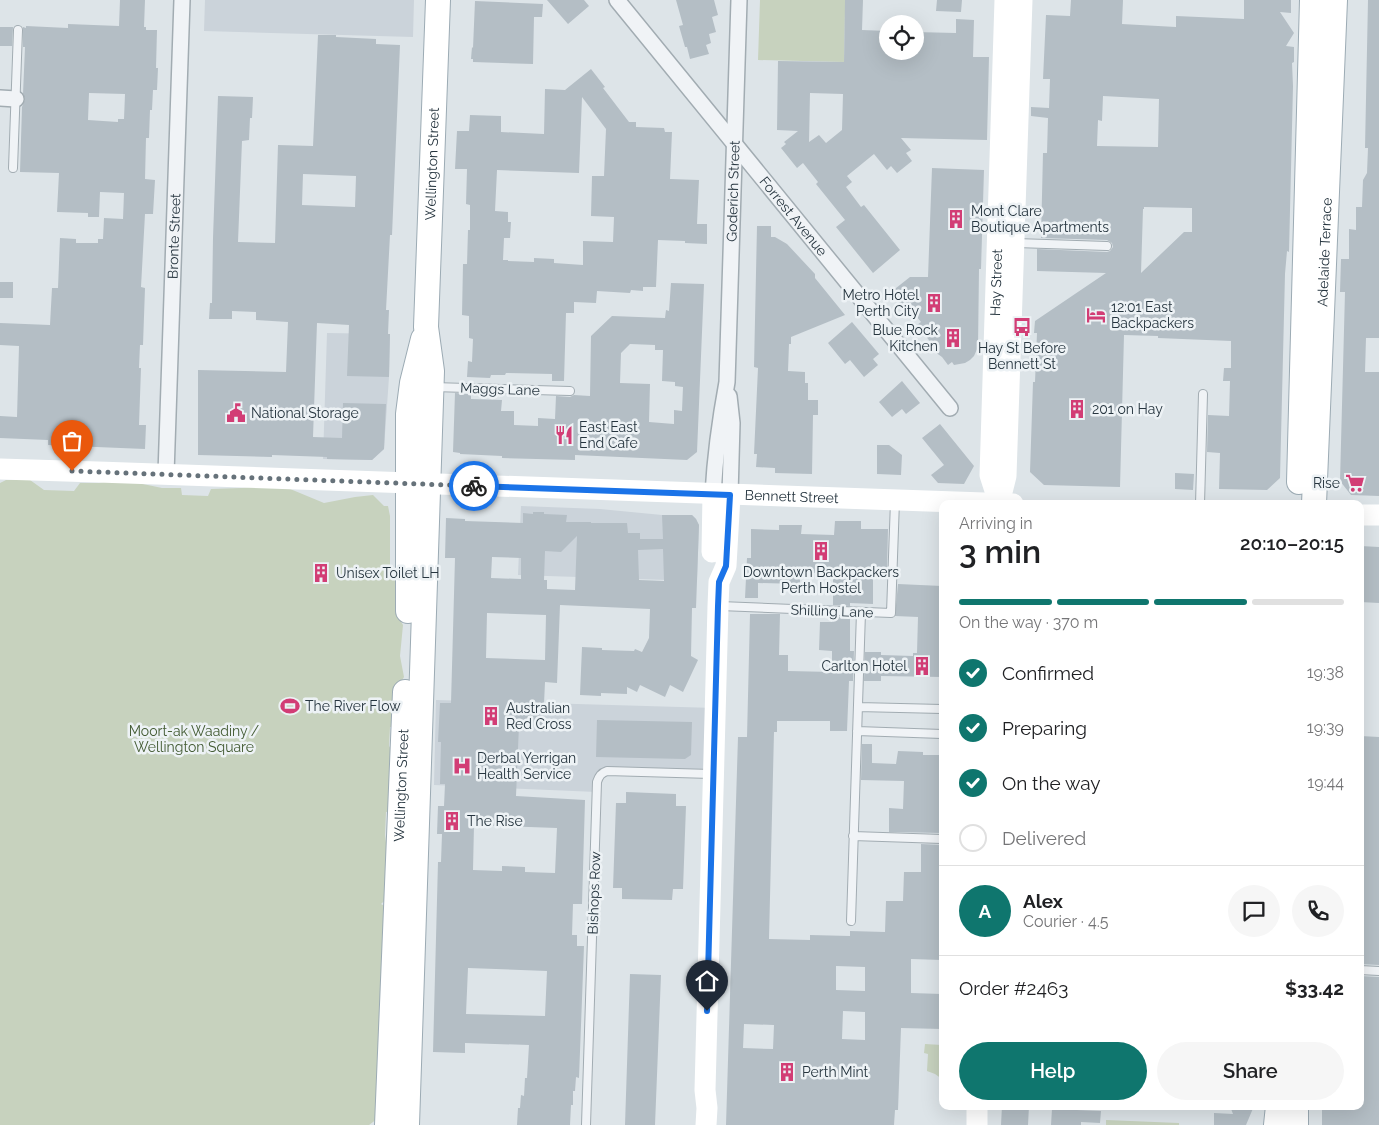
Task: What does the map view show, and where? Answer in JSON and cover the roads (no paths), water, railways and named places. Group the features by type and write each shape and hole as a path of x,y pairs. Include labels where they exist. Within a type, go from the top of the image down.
{"main road":[{"name":"Wellington Street","path":"387,1125 408,600 418,484 432,371 426,327 438,0"},
{"name":"Hay Street","path":"998,500 990,475 1005,0"},
{"name":"Hay Street","path":"1000,500 1006,476 1022,0"},
{"name":"Adelaide Terrace","path":"1298,500 1312,0"},
{"name":"Adelaide Terrace","path":"1314,500 1335,0"},
{"name":"Wellington Street","path":"407,1125 418,484 407,459 409,403 426,327"},
{"name":"Bennett Street","path":"0,469 939,501"},
{"name":"Goderich Street","path":"706,1125 707,1108 704,1090 719,582 712,564 722,494"},
{"path":"1364,515 1379,516"},
{"name":"Goderich Street","path":"694,1125 695,1106 704,1090"},
{"path":"977,1110 977,1125"},
{"path":"1276,1125 1278,1110"},
{"path":"1296,1110 1296,1125"}],"street":[{"name":"Bronte Street","path":"166,474 182,0"},
{"name":"Forrest Avenue","path":"617,0 950,408"},
{"name":"Goderich Street","path":"722,494 715,464 726,382 735,146 738,0"},
{"path":"0,98 16,99"}],"lane":[{"path":"14,168 18,30"},
{"path":"1013,243 1107,246"},
{"name":"Maggs Lane","path":"431,386 570,391"},
{"path":"1200,500 1203,394"},
{"name":"Shilling Lane","path":"718,606 891,613 895,499"},
{"path":"851,921 861,612"},
{"path":"858,707 939,708"},
{"path":"857,731 939,734"},
{"name":"Bishops Row","path":"586,1125 597,787 600,775 607,771 713,774"},
{"path":"854,836 939,839"},
{"path":"1364,970 1379,971"}],"place":[{"name":"Mont Clare Boutique Apartments","path":"956,219"},
{"name":"Metro Hotel Perth City","path":"934,303"},
{"name":"12:01 East Backpackers","path":"1096,315"},
{"name":"Hay St Before Bennett St","path":"1022,327"},
{"name":"Blue Rock Kitchen","path":"953,338"},
{"name":"201 on Hay","path":"1077,409"},
{"name":"National Storage","path":"236,413"},
{"name":"East East End Cafe","path":"564,435"},
{"name":"Rise","path":"1355,483"},
{"name":"Downtown Backpackers Perth Hostel","path":"821,551"},
{"name":"Unisex Toilet LH","path":"321,573"},
{"name":"Carlton Hotel","path":"922,666"},
{"name":"The River Flow","path":"290,706"},
{"name":"Australian Red Cross","path":"491,716"},
{"name":"Derbal Yerrigan Health Service","path":"462,766"},
{"name":"The Rise","path":"452,821"},
{"name":"Perth Mint","path":"787,1072"}],"park label":[{"name":"Moort-ak Waadiny / Wellington Square","path":"194,740"}]}
